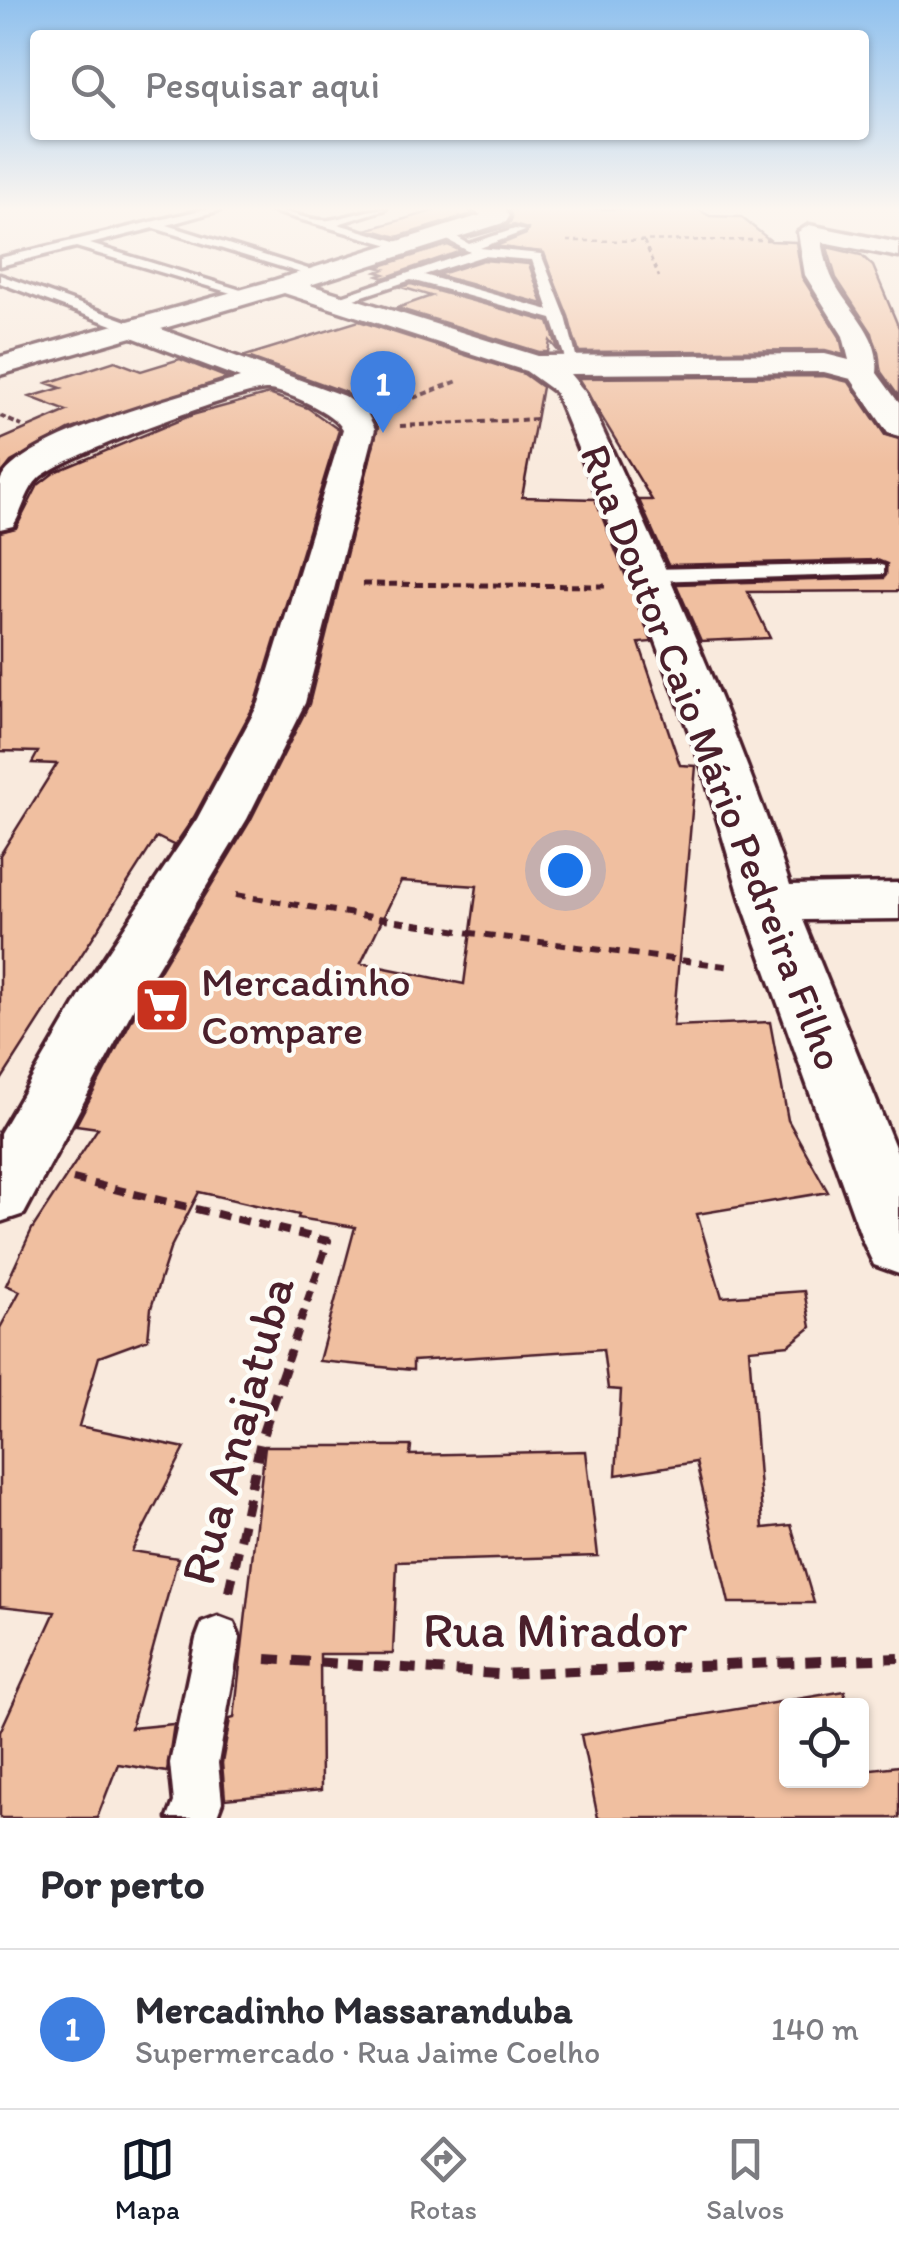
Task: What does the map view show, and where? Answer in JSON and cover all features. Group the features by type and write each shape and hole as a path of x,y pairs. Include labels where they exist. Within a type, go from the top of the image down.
{"street":[{"path":"2,364 253,294"},
{"name":"Rua Doutor Caio Mário Pedreira Filho","path":"310,294 542,363 563,382 583,416 653,580 727,770 769,903 899,1244"},
{"path":"829,294 860,344 864,356 862,373"},
{"path":"8,1179 112,994 240,787 282,704 358,424 333,403 136,328"},
{"path":"542,363 825,363 862,373 899,426"},
{"path":"0,518 24,472 40,461 88,439 271,378"},
{"path":"769,903 899,901"}],"lane":[{"path":"41,294 136,328"},
{"path":"239,294 246,296"},
{"path":"334,302 358,294"},
{"path":"476,294 558,317"},
{"path":"542,363 558,317 550,294"},
{"path":"653,580 877,570"},
{"path":"192,1818 198,1802 194,1763 218,1639"}],"path":[{"path":"358,424 542,363"},
{"path":"358,424 583,416"},
{"path":"316,584 653,580"},
{"path":"180,886 471,933 796,975"},
{"name":"Rua Anajatuba","path":"8,1179 328,1241 262,1436 218,1639"},
{"name":"Rua Mirador","path":"218,1639 242,1657 498,1674 899,1658"}],"building":[{"path":"424,294 447,294 549,322 559,352 550,341 548,352 539,352 397,308 431,296"},
{"path":"506,294 539,294 543,304"},
{"path":"558,294 813,294 840,337 844,355 825,350 579,352"},
{"path":"846,294 885,294 899,328 899,397 881,372 872,333"},
{"path":"359,321 524,374 542,387 522,497 595,499 652,642 639,643 680,765 696,766 673,1026 770,1022 788,1120 828,1192 697,1214 722,1297 804,1291 811,1327 789,1345 749,1349 763,1528 791,1525 814,1603 729,1603 696,1462 616,1475 621,1390 608,1389 603,1349 413,1361 413,1370 319,1361 355,1227 298,1218 299,1215 199,1192 170,1249 151,1308 148,1339 99,1357 79,1426 185,1448 132,1551 178,1558 131,1728 174,1724 167,1772 118,1764 97,1818 0,1818 0,1732 55,1612 0,1606 0,1328 20,1291 6,1285 32,1229 98,1128 76,1125 142,1000 250,821 309,704 378,427 369,410 345,392 245,356","holes":["401,881 477,886 464,984 361,963"]},
{"path":"180,359 228,378 69,430 11,462 0,476 0,440 67,411 30,397 61,388 47,383 115,361 141,371"},
{"path":"824,376 849,382 885,435 899,439 899,591 748,592 770,638 701,641 676,584 884,578 887,564 877,560 668,565 639,500 652,500 578,378"},
{"path":"269,394 308,408 339,430 256,702 194,817 171,851 173,845 157,837 0,1082 0,855 57,764 32,763 38,752 0,751 0,532 16,528 38,485 55,472 192,415"},
{"path":"265,1446 411,1446 410,1455 586,1451 598,1556 397,1562 393,1654 320,1654 321,1790 225,1799 222,1763 230,1719 234,1718"},
{"path":"845,1691 845,1698 803,1698"},
{"path":"779,1702 779,1788 869,1788 869,1769 899,1766 899,1818 598,1818 581,1735"}],"place":[{"name":"Mercadinho Massaranduba","path":"383,433"},
{"name":"Mercadinho Compare","path":"162,1005"}]}
